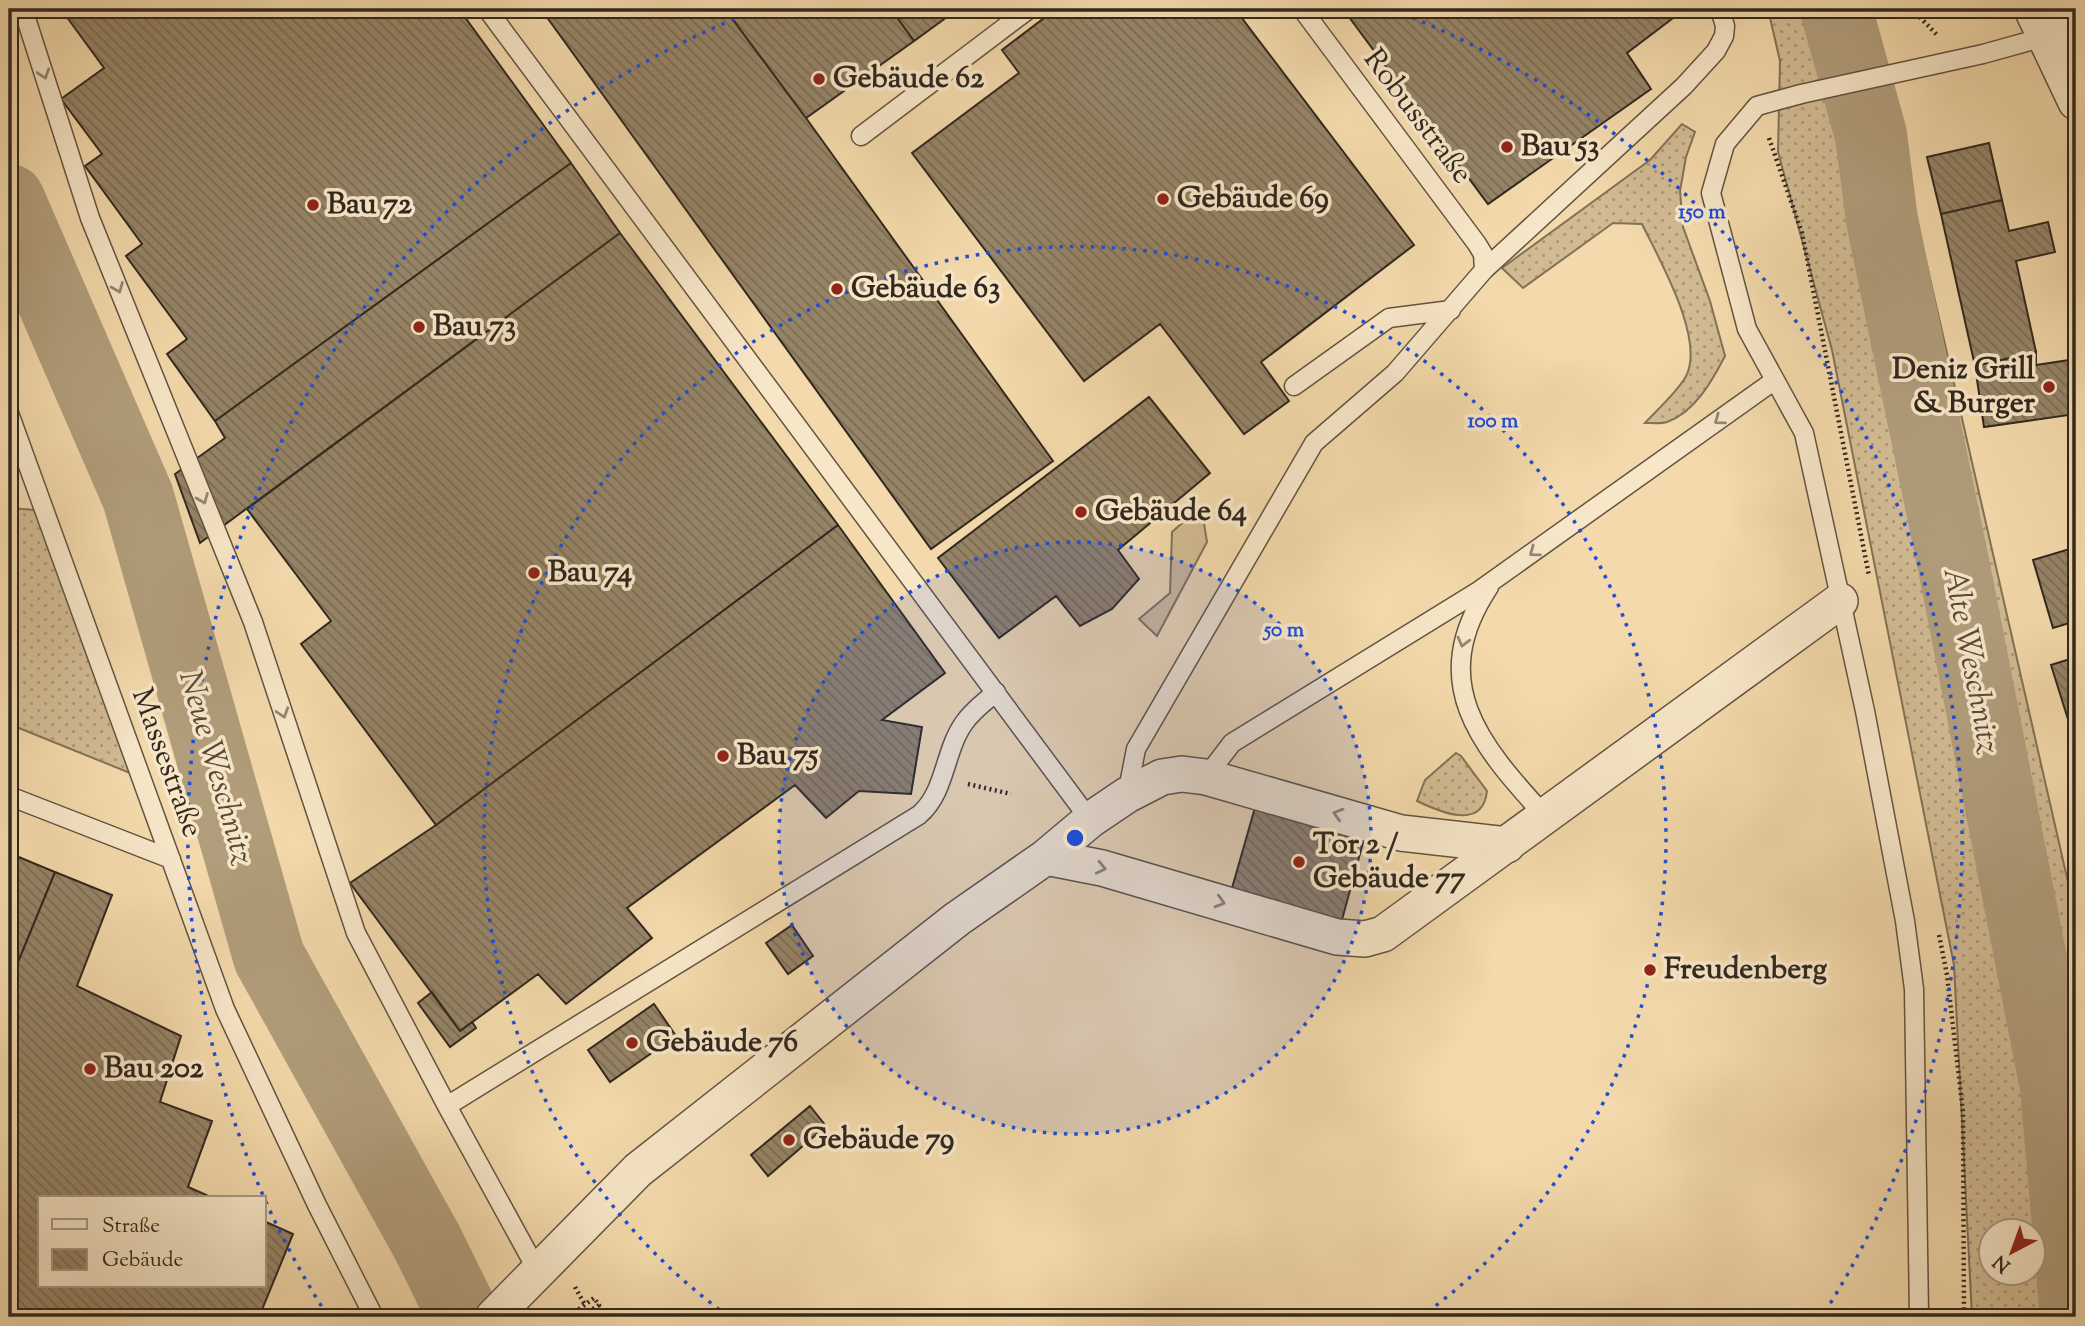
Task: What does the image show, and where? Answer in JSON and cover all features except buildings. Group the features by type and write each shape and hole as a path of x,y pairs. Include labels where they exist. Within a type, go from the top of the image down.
{"street":[{"path":"2076,24 2038,23 2076,102"},
{"path":"1046,857 1102,868 1337,937 1365,939 1383,934 1840,601"},
{"path":"502,1308 638,1170 957,919 1046,857 1090,820 1127,795 1162,777 1182,774 1206,778 1401,833 1507,845"}],"lane":[{"path":"23,9 90,218 253,622 356,933 537,1270"},
{"path":"487,9 1090,820"},
{"path":"861,136 1029,9"},
{"name":"Robusstraße","path":"1302,9 1477,244 1484,265"},
{"path":"1127,795 1136,750 1314,443 1395,373 1451,310 1484,265 1684,86 1716,51 1724,36 1725,26 1720,9"},
{"path":"1914,1317 1919,1314 1914,989 1905,921 1864,711 1804,433 1747,329 1711,193 1725,144 1757,106 1983,54 2038,23"},
{"path":"1294,386 1389,318 1451,310"},
{"path":"1206,778 1232,743 1493,581 1775,380"},
{"name":"Massestraße","path":"9,413 225,1009 317,1205 374,1317"},
{"path":"1493,581 1472,614 1461,646 1460,678 1473,720 1487,744 1502,768 1545,816"},
{"path":"444,1101 919,815 928,807 964,723 974,710 996,692"},
{"path":"9,796 171,859"}],"path":[{"path":"1757,106 1802,233 1870,583"},
{"path":"941,779 1011,794"},
{"path":"1947,975 1963,1112 1964,1317"},
{"path":"594,1298 599,1305 589,1311 580,1317 575,1312 594,1298"},
{"path":"580,1299 585,1305"},
{"path":"589,1311 593,1317"}],"shaded area":[{"path":"1768,9 1866,9 1875,38 2076,917 2076,1317 1972,1317 1954,965 1832,350 1778,152 1780,61"},
{"path":"1682,124 1695,132 1686,157 1680,191 1683,227 1710,301 1725,356 1708,385 1686,411 1667,422 1645,423 1685,378 1690,362 1690,344 1678,301 1642,224 1613,223 1523,288 1502,268 1650,160"},
{"path":"9,508 35,510 130,773 9,724"},
{"path":"1197,510 1203,517 1207,542 1157,636 1139,619 1170,593 1172,532"},
{"path":"1456,753 1487,791 1484,803 1478,811 1469,815 1448,813 1417,801 1425,780"}],"waterway":[{"name":"Alte Weschnitz","path":"1836,9 1871,135 1882,220 1954,567 2056,1087 2076,1317"},
{"name":"Neue Weschnitz","path":"9,200 138,497 269,957 427,1242 464,1317"}],"place":[{"name":"Gebäude 62","path":"819,79"},
{"name":"Bau 53","path":"1507,147"},
{"name":"Gebäude 69","path":"1163,199"},
{"name":"Bau 72","path":"313,205"},
{"name":"Gebäude 63","path":"837,289"},
{"name":"Bau 73","path":"419,327"},
{"name":"Deniz Grill & Burger","path":"2049,387"},
{"name":"Gebäude 64","path":"1081,512"},
{"name":"Bau 74","path":"534,573"},
{"name":"Bau 75","path":"723,756"},
{"name":"Tor 2 / Gebäude 77","path":"1299,862"},
{"name":"Freudenberg","path":"1650,970"},
{"name":"Gebäude 76","path":"632,1043"},
{"name":"Bau 202","path":"90,1069"},
{"name":"Gebäude 79","path":"789,1140"}]}
